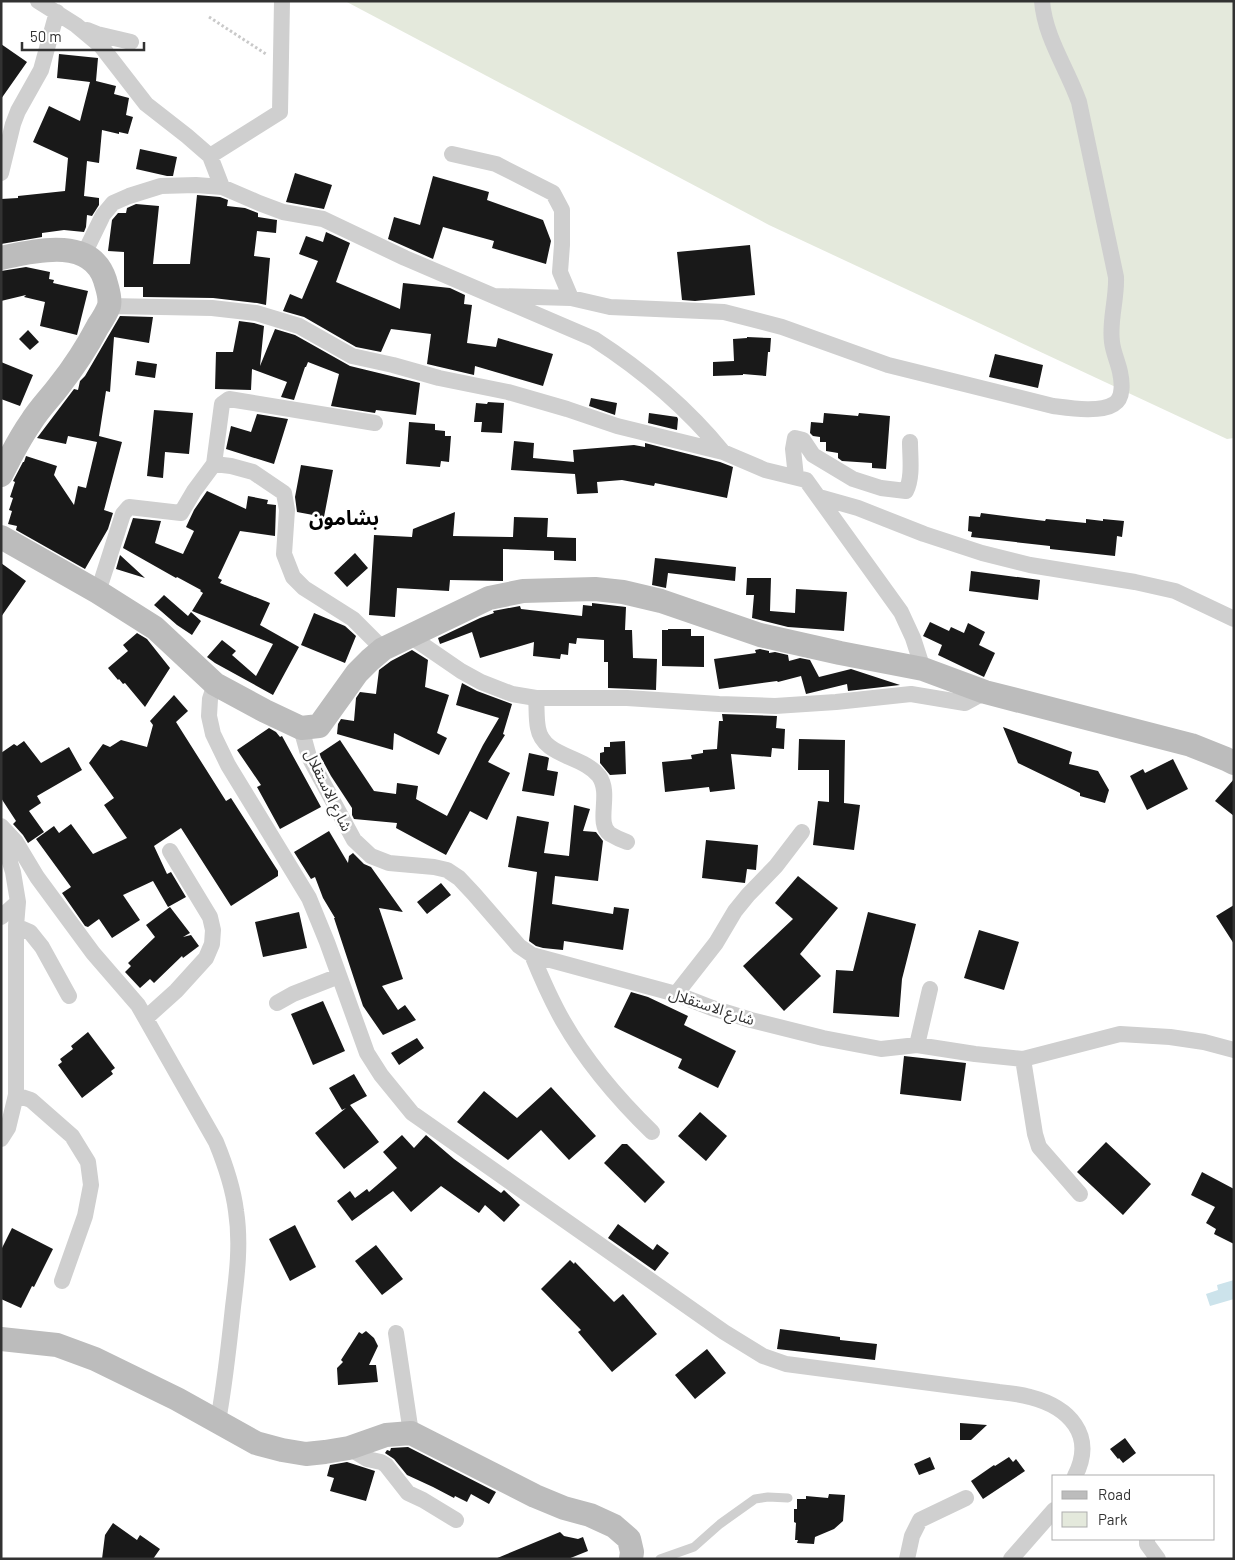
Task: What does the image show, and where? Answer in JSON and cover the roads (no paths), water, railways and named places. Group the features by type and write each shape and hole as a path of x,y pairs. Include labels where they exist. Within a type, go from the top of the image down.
{"main road":[{"path":"1,258 29,252 60,250 84,254 99,266 110,297 109,306 90,343 59,387 31,421 1,475"},
{"path":"1,537 98,592 155,628 216,684 265,711 302,728 318,726 357,673 383,649 459,611 489,598 523,590 595,589 623,592 661,601 760,635 922,669 985,692 1231,757"},
{"path":"1,1339 57,1345 96,1359 177,1398 256,1442 282,1450 306,1454 325,1452 349,1448 386,1436 411,1433 535,1496 614,1526 629,1539 632,1552 630,1559"}],"street":[{"path":"38,1 76,25 101,46 146,104 210,156 222,187"},
{"path":"210,156 280,112 282,1"},
{"path":"495,296 571,298 610,307 724,312 782,327 888,365 1053,406 1098,409 1114,404 1120,398 1122,386 1111,332 1117,291 1116,277 1079,102 1072,83 1052,43 1042,10 1042,1"},
{"path":"1,173 13,124 18,111 41,70 57,12"},
{"path":"76,25 97,34 131,42"},
{"path":"452,154 496,164 553,193 562,210 560,272 571,298"},
{"path":"84,254 103,215 113,203 121,199 161,186 196,185 222,187 283,212 323,219 405,258 594,339 646,376 698,424 723,452"},
{"path":"109,306 212,308 256,312 299,326 352,356 439,378 508,392 617,426 723,452 765,470 806,480 901,612 913,638 922,669"},
{"path":"98,592 123,514 129,507 181,514 194,491 214,464 222,404 228,399 376,423"},
{"path":"796,477 793,449 795,438 803,440 813,455 853,479 881,488 906,491 910,475 910,442"},
{"path":"214,464 253,472 284,493 286,510 284,554 293,577 304,588 353,619 383,649"},
{"path":"819,497 858,508 924,534 982,553 1030,565 1135,582 1175,591 1234,619"},
{"path":"410,636 460,671 481,682 512,694 536,698 627,698 775,706 911,694 965,703 985,692"},
{"path":"216,684 210,699 209,716 212,734 228,765 309,898 328,942 367,1053 381,1075 412,1113 724,1332 763,1356 786,1364 1029,1396 1061,1411 1073,1422 1080,1435 1083,1447 1081,1474"},
{"path":"536,698 538,729 542,738 549,747 581,762 591,768 598,776 605,791 604,828 609,833 627,842"},
{"name":"شارع الاستقلال","path":"302,728 310,756 354,840 371,856 389,863 447,870 459,878 519,946 532,955 676,994 751,1020 823,1038 881,1048 917,1045 1023,1059 1120,1034 1144,1034 1204,1042 1234,1050"},
{"path":"1,826 16,842 37,877 93,953 138,1005 216,1142 226,1165 236,1211 238,1241 226,1376 218,1421"},
{"path":"676,994 716,942 734,911 776,866 802,832"},
{"path":"1,833 13,872 18,902 16,926 16,1096 8,1128 1,1139"},
{"path":"146,1018 176,991 206,958 212,944 213,930 210,917 170,851"},
{"path":"1,917 18,902"},
{"path":"16,926 30,932 42,946 69,996"},
{"path":"532,955 559,1015 582,1051 625,1106 652,1132"},
{"path":"277,1003 339,976"},
{"path":"917,1045 930,989"},
{"path":"1023,1059 1035,1134 1039,1147 1080,1194"},
{"path":"16,1096 32,1100 72,1136 88,1162 91,1185 85,1216 62,1281"},
{"path":"396,1333 411,1433"},
{"path":"349,1448 367,1458 386,1465 408,1493 456,1520"},
{"path":"907,1559 912,1536 920,1520 966,1498"},
{"path":"1011,1559 1052,1512"},
{"path":"1146,1540 1158,1559"}],"lane":[{"path":"660,1559 694,1547 720,1524 755,1499 768,1497 788,1498"}],"water":[{"path":"1234,1280 1234,1299 1210,1306 1206,1294 1218,1290 1217,1285"}],"district":[{"name":"بشامون","path":"344,517"}]}
